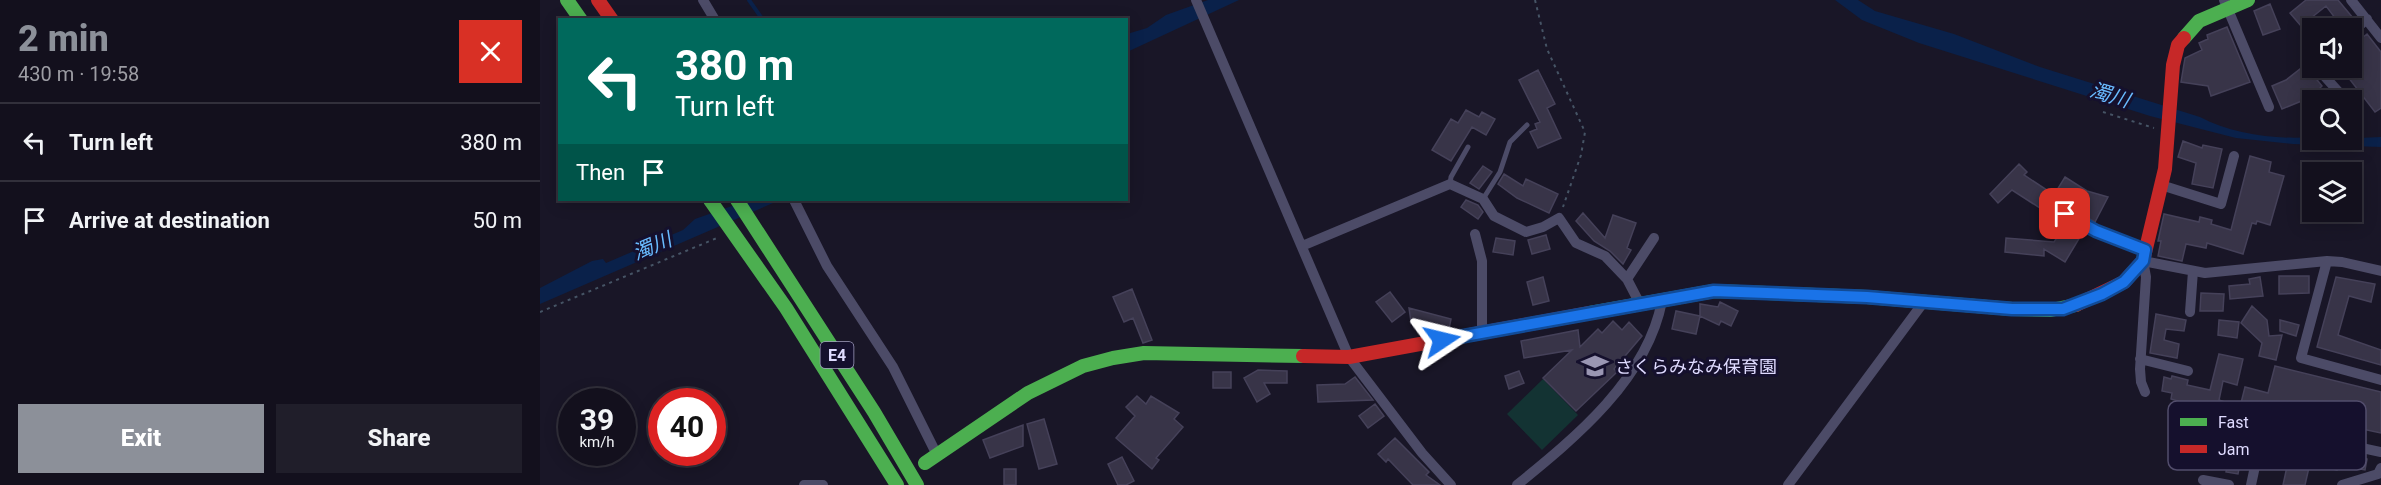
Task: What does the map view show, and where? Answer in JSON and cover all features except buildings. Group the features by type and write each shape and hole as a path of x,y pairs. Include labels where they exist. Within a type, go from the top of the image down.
{"main road":[{"path":"567,0 580,18"},
{"path":"598,0 611,18"},
{"path":"931,459 1018,399 1070,370 1114,356 1144,353 1349,357 1714,291 2012,309 2063,309 2093,298 2124,282 2144,256 2161,185 2169,131 2174,56 2184,35 2199,21 2227,4 2248,0"},
{"name":"E4","path":"711,201 792,318 897,485"},
{"name":"E4","path":"738,201 756,226 917,485"}],"street":[{"path":"703,0 714,18"},
{"path":"1196,0 1349,357 1422,453 1451,485"},
{"path":"2351,0 2381,38"},
{"path":"2227,4 2269,107"},
{"path":"2362,23 2367,19"},
{"path":"2326,78 2337,90"},
{"path":"2161,185 2221,204 2234,156"},
{"path":"1302,246 1450,184 1482,199 1494,216 1526,232 1543,227 1559,218 1576,243 1605,256 1627,279 1640,304"},
{"path":"795,201 827,266 893,367 931,459"},
{"path":"2053,227 2065,214 2144,256 2205,273 2327,261 2381,271"},
{"path":"1475,234 1482,261 1482,333"},
{"path":"1627,279 1654,238"},
{"path":"2144,256 2146,278 2140,359 2141,382 2145,392"},
{"path":"2327,261 2301,358 2381,380"},
{"path":"2190,312 2193,271"},
{"path":"1517,485 1566,444 1605,405 1635,366 1653,333 1662,301"},
{"path":"1788,485 1923,303"},
{"path":"2140,359 2188,371"},
{"path":"2366,449 2381,452"},
{"path":"2251,485 2254,470"},
{"path":"2342,485 2378,474 2381,470"},
{"path":"2204,480 2229,485"},
{"path":"804,485 823,485"}],"lane":[{"path":"1482,199 1500,172 1510,142 1527,125"},
{"path":"1450,184 1451,177 1468,147"}],"path":[{"path":"1535,0 1547,49 1585,132 1581,155 1559,218"},
{"path":"2103,112 2169,131"},
{"path":"540,312 721,236"}],"green space":[{"path":"1543,379 1578,415 1542,450 1507,414"}],"water":[{"path":"1208,0 1239,0 1128,52 1128,34 1147,28 1166,15"},
{"name":"濁川","path":"1835,0 1858,0 1875,11 1954,34 2040,67 2200,117 2226,128 2285,138 2302,137 2302,144 2236,138 2150,116 1919,43 1862,20"},
{"name":"濁川","path":"2381,137 2381,147 2362,146 2362,138"},
{"name":"濁川","path":"746,201 778,201 540,304 540,288 592,261 603,259 606,263 683,230 695,219"}],"waterway":[{"path":"749,0 762,18"}],"traffic: fast":[{"path":"567,0 580,18"},
{"path":"2184,38 2199,21 2248,0"},
{"path":"711,201 786,308 897,485"},
{"path":"738,201 874,412 917,485"},
{"path":"1590,313 1714,291 1867,297 2012,309 2051,310 2076,305"},
{"path":"925,463 1028,393 1083,366 1144,353 1303,356"}],"traffic: jam":[{"path":"598,0 611,18"},
{"path":"2076,305 2124,282 2143,261 2165,169 2173,65 2178,45 2184,38"},
{"path":"1303,356 1349,357 1590,313"}],"place":[{"name":"さくらみなみ保育園","path":"1595,366"}],"route":[{"path":"1442,340 1714,291 1867,297 2012,309 2063,309 2075,306 2124,282 2143,261 2145,250 2096,231 2065,214"}]}
